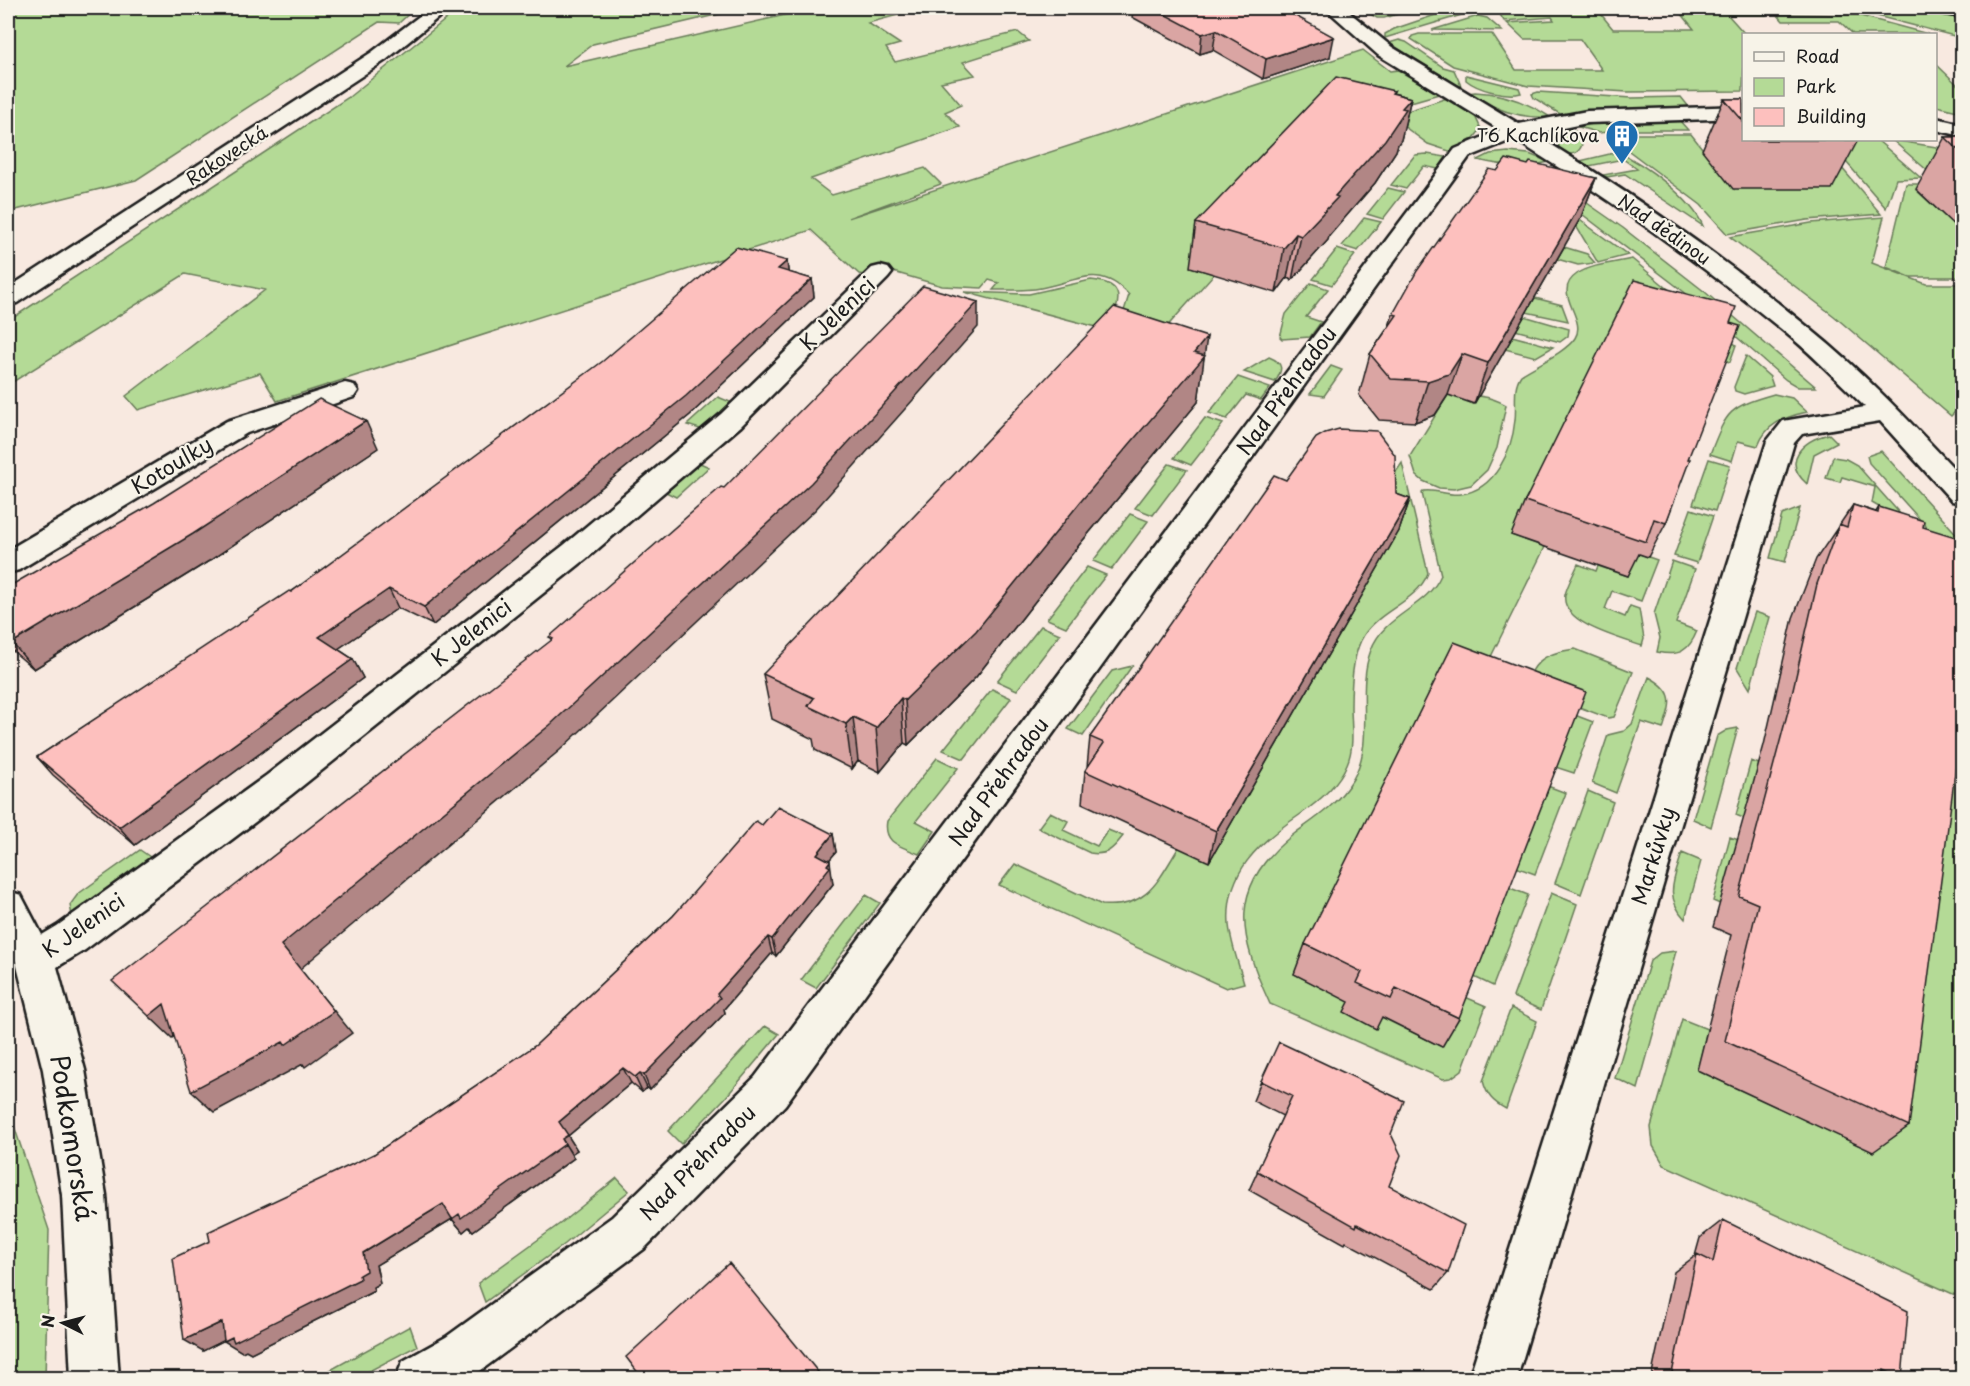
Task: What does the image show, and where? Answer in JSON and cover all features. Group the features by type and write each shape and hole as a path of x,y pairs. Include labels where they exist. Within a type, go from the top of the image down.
{"street":[{"name":"Rakovecká","path":"8,298 379,56 441,8"},
{"name":"Nad dědinou","path":"1334,8 1385,51 1516,131 1643,214 1716,267 1802,334 1886,412 1962,494"},
{"path":"1939,8 1962,12"},
{"name":"Nad Přehradou","path":"420,1378 463,1354 628,1233 770,1092 1462,153 1516,131 1587,117 1742,112"},
{"path":"1937,124 1962,130"},
{"name":"K Jelenici","path":"35,960 71,938 279,785 575,552 730,420 880,273"},
{"name":"Kotoulky","path":"8,563 237,427 345,391"},
{"name":"Markůvky","path":"1493,1378 1781,441 1793,427 1886,412"},
{"name":"Podkomorská","path":"8,907 35,960 64,1070 84,1195 95,1378"}],"green space":[{"path":"8,8 415,8 399,23 379,22 136,180 8,212"},
{"path":"460,8 745,8 593,44 564,66 815,8 924,8 868,23 900,44 886,48 895,62 1018,32 1029,41 963,62 975,75 941,82 961,105 945,112 960,127 811,179 832,195 925,168 941,184 848,218 1363,50 1390,71 1398,70 1439,94 1404,104 1191,267 1214,274 1154,341 1119,327 1129,295 1108,279 1087,277 1035,289 993,290 999,283 989,280 982,288 942,286 883,269 864,275 859,274 811,230 277,401 260,373 138,410 126,396 265,290 185,274 8,385 8,321 349,97"},
{"path":"1360,8 1419,8 1377,18"},
{"path":"1456,8 1485,8 1385,38 1385,34 1394,29"},
{"path":"1508,8 1596,8 1613,29 1694,29 1677,8 1827,8 1763,9 1766,15 1728,15 1744,33 1742,33 1742,91 1628,92 1528,86 1453,66 1411,39 1412,36 1419,34 1492,34 1516,70 1602,70 1580,39 1524,39 1507,23 1554,20 1552,17 1504,21 1499,13 1500,10"},
{"path":"1846,8 1911,8 1962,19 1962,38"},
{"path":"1777,14 1857,15 1924,33 1852,33 1839,21 1783,21"},
{"path":"1478,16 1487,18 1502,31 1432,30"},
{"path":"1399,40 1406,42 1443,67 1454,70 1462,88 1389,43"},
{"path":"1937,65 1962,89 1962,112 1937,106"},
{"path":"1466,75 1519,88 1521,93 1508,94 1485,90 1471,84 1466,80"},
{"path":"1475,92 1514,99 1550,117 1517,115 1507,112 1468,93"},
{"path":"1538,92 1632,98 1681,97 1689,107 1609,109 1560,114 1534,98 1532,94"},
{"path":"1447,98 1475,116 1481,129 1474,138 1452,152 1428,144 1402,125 1407,111"},
{"path":"1679,120 1688,130 1623,130 1599,133 1579,127 1602,122"},
{"path":"1570,130 1578,134 1582,142 1578,150 1570,154 1562,150 1558,142 1562,134"},
{"path":"1691,134 1734,189 1744,141 1819,141 1881,214 1807,220 1727,234 1701,205 1613,139 1614,136"},
{"path":"1828,141 1878,141 1921,178 1896,179 1886,208"},
{"path":"1893,141 1962,151 1935,177"},
{"path":"1508,152 1529,154 1549,162 1514,166 1478,160 1490,154"},
{"path":"1618,152 1666,183 1689,205 1703,226 1625,174 1607,177 1603,175 1637,169 1623,159 1589,166 1580,161"},
{"path":"1415,155 1446,157 1438,169 1424,166 1406,189 1391,185"},
{"path":"1541,171 1623,228 1705,292 1816,387 1798,387 1786,380 1692,298 1578,211"},
{"path":"1906,184 1927,184 1916,190 1962,232 1962,277 1910,277 1886,267"},
{"path":"1534,187 1628,255 1598,263 1576,226 1579,220"},
{"path":"1388,188 1404,192 1383,219 1367,214"},
{"path":"1884,217 1872,263 1926,284 1962,284 1962,405 1951,416 1834,316 1730,237 1811,223"},
{"path":"1364,218 1381,222 1358,251 1342,246"},
{"path":"1564,247 1587,254 1595,263 1578,265 1557,259"},
{"path":"1337,249 1355,255 1332,285 1313,279"},
{"path":"1632,259 1736,345 1730,362 1713,357 1511,535 1545,547 1475,689 1294,974 1442,1047 1463,996 1486,1006 1462,1070 1451,1078 1443,1079 1270,1004 1251,956 1246,934 1245,913 1249,892 1257,873 1272,853 1333,803 1347,788 1360,764 1365,732 1365,682 1371,650 1385,628 1426,596 1441,575 1422,493 1429,491 1461,494 1473,491 1492,477 1506,456 1510,444 1515,420 1518,380 1521,375 1558,353 1575,338 1578,330 1577,322 1567,289 1570,281 1577,274 1590,268"},
{"path":"1091,280 1103,282 1112,286 1116,291 1117,304 1108,330 964,292 1029,294"},
{"path":"1311,283 1328,289 1306,317 1321,322 1310,337 1282,339 1280,337 1286,314"},
{"path":"1535,298 1562,305 1568,321 1526,312"},
{"path":"1524,316 1569,329 1568,336 1560,342 1515,330"},
{"path":"1512,336 1553,347 1536,357 1505,349"},
{"path":"1746,356 1770,377 1773,386 1744,394 1735,391 1734,387"},
{"path":"1269,357 1281,367 1275,382 1244,372"},
{"path":"1331,366 1342,370 1324,396 1310,394"},
{"path":"1238,377 1270,388 1261,400 1246,395 1227,419 1209,413"},
{"path":"1774,394 1792,398 1807,412 1791,416 1771,427 1761,438 1758,446 1738,441 1732,461 1710,454 1721,428 1731,413 1747,403"},
{"path":"1448,395 1485,397 1506,405 1497,448 1487,470 1471,485 1454,489 1439,488 1423,481 1416,475 1410,456"},
{"path":"718,397 735,404 703,430 687,425"},
{"path":"1205,418 1223,424 1191,465 1174,458"},
{"path":"1829,434 1837,442 1814,454 1807,484 1799,475 1796,467 1799,452 1811,441"},
{"path":"1881,451 1962,540 1962,571 1924,524 1869,463 1867,456"},
{"path":"1833,457 1846,459 1857,465 1910,525 1872,503 1875,487 1842,477 1840,482 1826,478"},
{"path":"1709,459 1730,465 1715,511 1693,504"},
{"path":"700,463 709,467 676,497 666,492 696,464"},
{"path":"1402,463 1428,573 1416,591 1371,626 1360,642 1352,679 1351,750 1343,772 1333,787 1319,800 1283,826 1258,849 1247,861 1232,890 1229,925 1244,983 1226,988 999,885 1015,864 1102,905 1130,902 1150,890 1179,847 1385,488"},
{"path":"1169,464 1187,470 1153,515 1135,508"},
{"path":"1800,508 1785,562 1770,558 1782,515"},
{"path":"1691,509 1713,516 1697,563 1674,556"},
{"path":"1130,514 1148,521 1112,569 1093,561"},
{"path":"1637,553 1657,560 1641,601 1612,591 1605,609 1625,617 1630,606 1639,609 1644,639 1642,646 1594,629 1582,622 1566,605 1565,595 1578,564 1596,571 1598,566 1628,576"},
{"path":"1672,561 1695,569 1676,623 1697,631 1687,648 1671,654 1657,652 1660,638 1654,614"},
{"path":"1087,567 1106,575 1066,627 1047,619"},
{"path":"1962,586 1962,1298 1664,1165 1653,1146 1651,1127 1682,1019 1707,1029 1698,1070 1873,1152"},
{"path":"1755,612 1770,617 1750,689 1737,668"},
{"path":"1041,626 1060,634 1017,690 997,681"},
{"path":"1575,649 1633,672 1614,717 1608,718 1571,704 1543,703 1593,722 1574,773 1552,766 1519,698 1538,663 1552,654"},
{"path":"1132,666 1083,736 1068,729 1112,671"},
{"path":"1649,677 1658,682 1668,693 1670,699 1668,712 1663,729 1641,722 1616,793 1592,783 1608,735 1624,731 1632,724"},
{"path":"992,689 1011,698 964,759 943,750"},
{"path":"1738,728 1711,827 1693,819 1717,736 1727,730"},
{"path":"937,758 958,768 916,821 935,831 919,854 900,846 891,839 886,829 887,821"},
{"path":"1751,761 1772,769 1758,824 1736,815"},
{"path":"1545,785 1566,793 1535,874 1513,866"},
{"path":"1588,791 1613,802 1581,894 1555,883"},
{"path":"1050,812 1068,821 1063,830 1097,846 1108,830 1123,836 1109,850 1090,853 1038,828"},
{"path":"1730,837 1753,845 1736,911 1713,901"},
{"path":"140,850 153,859 72,916 70,905 78,894"},
{"path":"1682,853 1701,861 1685,919 1673,895 1674,880"},
{"path":"1505,886 1528,895 1493,986 1470,975"},
{"path":"1551,893 1577,904 1541,1010 1513,997"},
{"path":"866,895 880,903 816,988 801,980"},
{"path":"1676,951 1638,1089 1615,1078 1650,961 1660,953"},
{"path":"1511,1008 1537,1021 1506,1109 1491,1098 1483,1081"},
{"path":"765,1026 779,1034 726,1097 681,1144 668,1131"},
{"path":"8,1108 49,1230 45,1378 8,1378"},
{"path":"617,1178 629,1191 565,1244 485,1302 478,1283 561,1223"},
{"path":"410,1326 417,1346 356,1378 316,1378"}],"building":[{"path":"1153,8 1281,8 1334,37 1266,59 1216,30 1202,34"},
{"path":"1336,77 1394,91 1392,93 1411,98 1402,108 1406,109 1385,140 1335,196 1338,197 1301,236 1296,234 1284,248 1196,223"},
{"path":"1724,99 1742,99 1742,120"},
{"path":"1945,137 1962,137 1962,153"},
{"path":"1506,159 1528,165 1530,162 1596,178 1488,363 1462,354 1449,374 1428,381 1391,379 1370,354 1397,315 1393,314 1417,271 1489,169 1497,171"},
{"path":"736,247 787,261 778,269 812,279 686,396 424,607 389,589 319,637 353,659 119,827 37,757 289,591 291,592 603,361"},
{"path":"1634,280 1736,307 1730,323 1740,326 1688,459 1690,459 1666,523 1654,519 1646,542 1525,501"},
{"path":"923,286 978,302 811,483 550,725 281,945 334,1011 285,1045 283,1042 191,1091 164,1004 149,1016 112,981 553,639 549,637 721,487 724,488"},
{"path":"1114,307 1207,337 1194,353 1205,356 1082,500 976,631 905,700 901,698 876,728 853,717 846,724 808,706 814,698 763,674"},
{"path":"319,399 366,421 193,534 12,643 8,639 8,587 154,503"},
{"path":"1339,429 1377,431 1395,455 1396,494 1410,499 1216,831 1085,771 1104,743 1090,737 1274,475 1286,480 1316,438"},
{"path":"1853,505 1878,513 1879,507 1924,521 1923,527 1962,539 1962,719 1909,1126 1725,1041 1758,904 1739,896 1788,711 1817,584 1839,524 1847,527"},
{"path":"1454,642 1586,692 1459,1018 1396,988 1391,999 1357,983 1362,972 1305,944"},
{"path":"778,806 833,834 817,854 830,861 827,865 830,867 772,939 768,937 717,994 720,998 644,1075 640,1073 635,1077 623,1068 559,1122 568,1135 562,1139 565,1144 461,1218 459,1214 452,1219 443,1204 363,1253 366,1271 359,1275 360,1279 234,1342 232,1337 224,1341 222,1322 184,1340 173,1258 210,1241 208,1232 374,1154 536,1045 673,916 756,821 762,825"},
{"path":"1279,1042 1404,1101 1391,1134 1401,1155 1389,1186 1464,1225 1448,1273 1357,1224 1356,1227 1257,1171 1292,1096 1261,1081"},
{"path":"1723,1220 1908,1311 1902,1378 1884,1370 1883,1378 1671,1378 1697,1254 1713,1262"},
{"path":"729,1263 818,1372 811,1378 642,1378 626,1357"}],"place":[{"name":"T6 Kachlíkova","path":"1622,165"}]}
